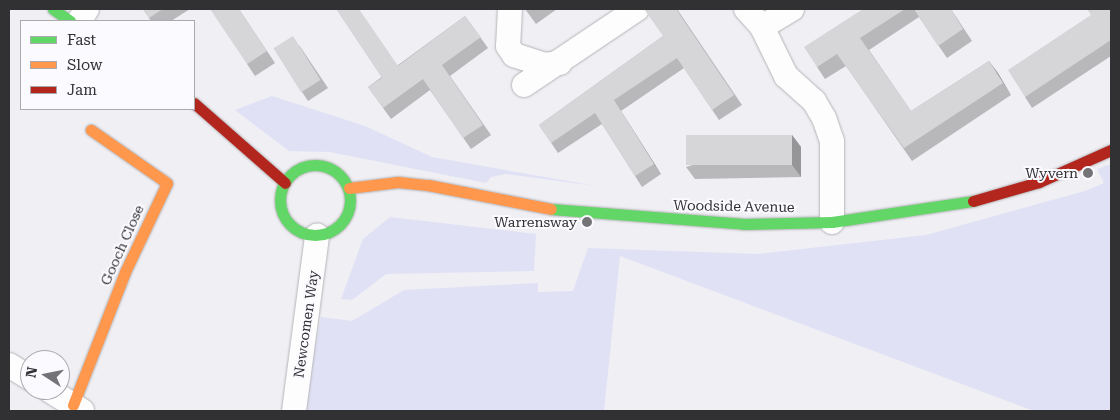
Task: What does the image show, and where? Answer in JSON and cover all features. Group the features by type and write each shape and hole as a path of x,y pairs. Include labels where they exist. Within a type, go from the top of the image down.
{"street":[{"path":"53,9 69,20"},
{"path":"80,20 87,9"},
{"path":"510,9 508,46 514,55 544,65 560,63"},
{"path":"524,85 560,63 637,9"},
{"path":"746,9 762,27 786,76 814,101 824,118 832,141 832,222"},
{"path":"762,27 792,9"},
{"path":"195,104 284,183"},
{"name":"Gooch Close","path":"77,408 125,272 167,183 91,130"},
{"name":"Woodside Avenue","path":"349,188 398,182 428,185 550,209 630,218 744,224 832,222 924,212 974,201 1040,182 1111,150"},
{"path":"314,166 332,170 349,188 350,199 340,225 317,236 285,220 280,197 284,183 293,172 314,166"},
{"name":"Newcomen Way","path":"294,411 317,236"},
{"path":"9,365 20,372"},
{"path":"65,400 77,408"}],"shaded area":[{"path":"272,96 365,126 432,157 596,186 506,174 491,177 486,183 330,152 289,151 235,110"},
{"path":"1111,164 1111,411 1034,411 620,256 604,411 303,411 321,317 352,321 404,290 538,283 538,292 573,291 588,248 757,254 926,235 1085,191 1104,183 1097,169"},
{"path":"390,217 536,234 534,271 386,274 352,300 341,299 363,239"}],"building":[{"path":"143,9 163,9 149,18"},
{"path":"210,9 239,9 267,51 247,64"},
{"path":"336,9 359,9 398,66 465,16 481,37 442,65 483,125 463,138 423,79 383,108 368,87 382,78"},
{"path":"644,9 676,9 734,95 712,110 677,58 614,100 654,164 635,176 595,113 551,143 539,125 663,36"},
{"path":"863,9 905,9 860,38 911,111 989,61 1003,83 904,148 837,54 817,67 804,47"},
{"path":"914,9 951,9 963,29 938,46"},
{"path":"1087,9 1111,9 1111,40 1025,97 1008,70 1091,15"},
{"path":"293,36 321,80 301,92 273,48"},
{"path":"686,135 792,135 792,165 686,165"}],"traffic: fast":[{"path":"53,9 69,20"},
{"path":"315,165 328,168 340,175 347,187 350,200 347,213 340,225 328,232 315,235 302,232 290,225 283,213 280,200 283,187 290,175 302,168 315,165"},
{"path":"551,209 744,224 832,222 973,201"}],"traffic: slow":[{"path":"73,405 125,272 167,183 91,130"},
{"path":"349,188 398,182 428,185 551,209"}],"traffic: jam":[{"path":"195,104 285,183"},
{"path":"973,201 1039,182 1111,150"}],"place":[{"name":"Wyvern","path":"1088,173"},
{"name":"Warrensway","path":"587,222"}]}
